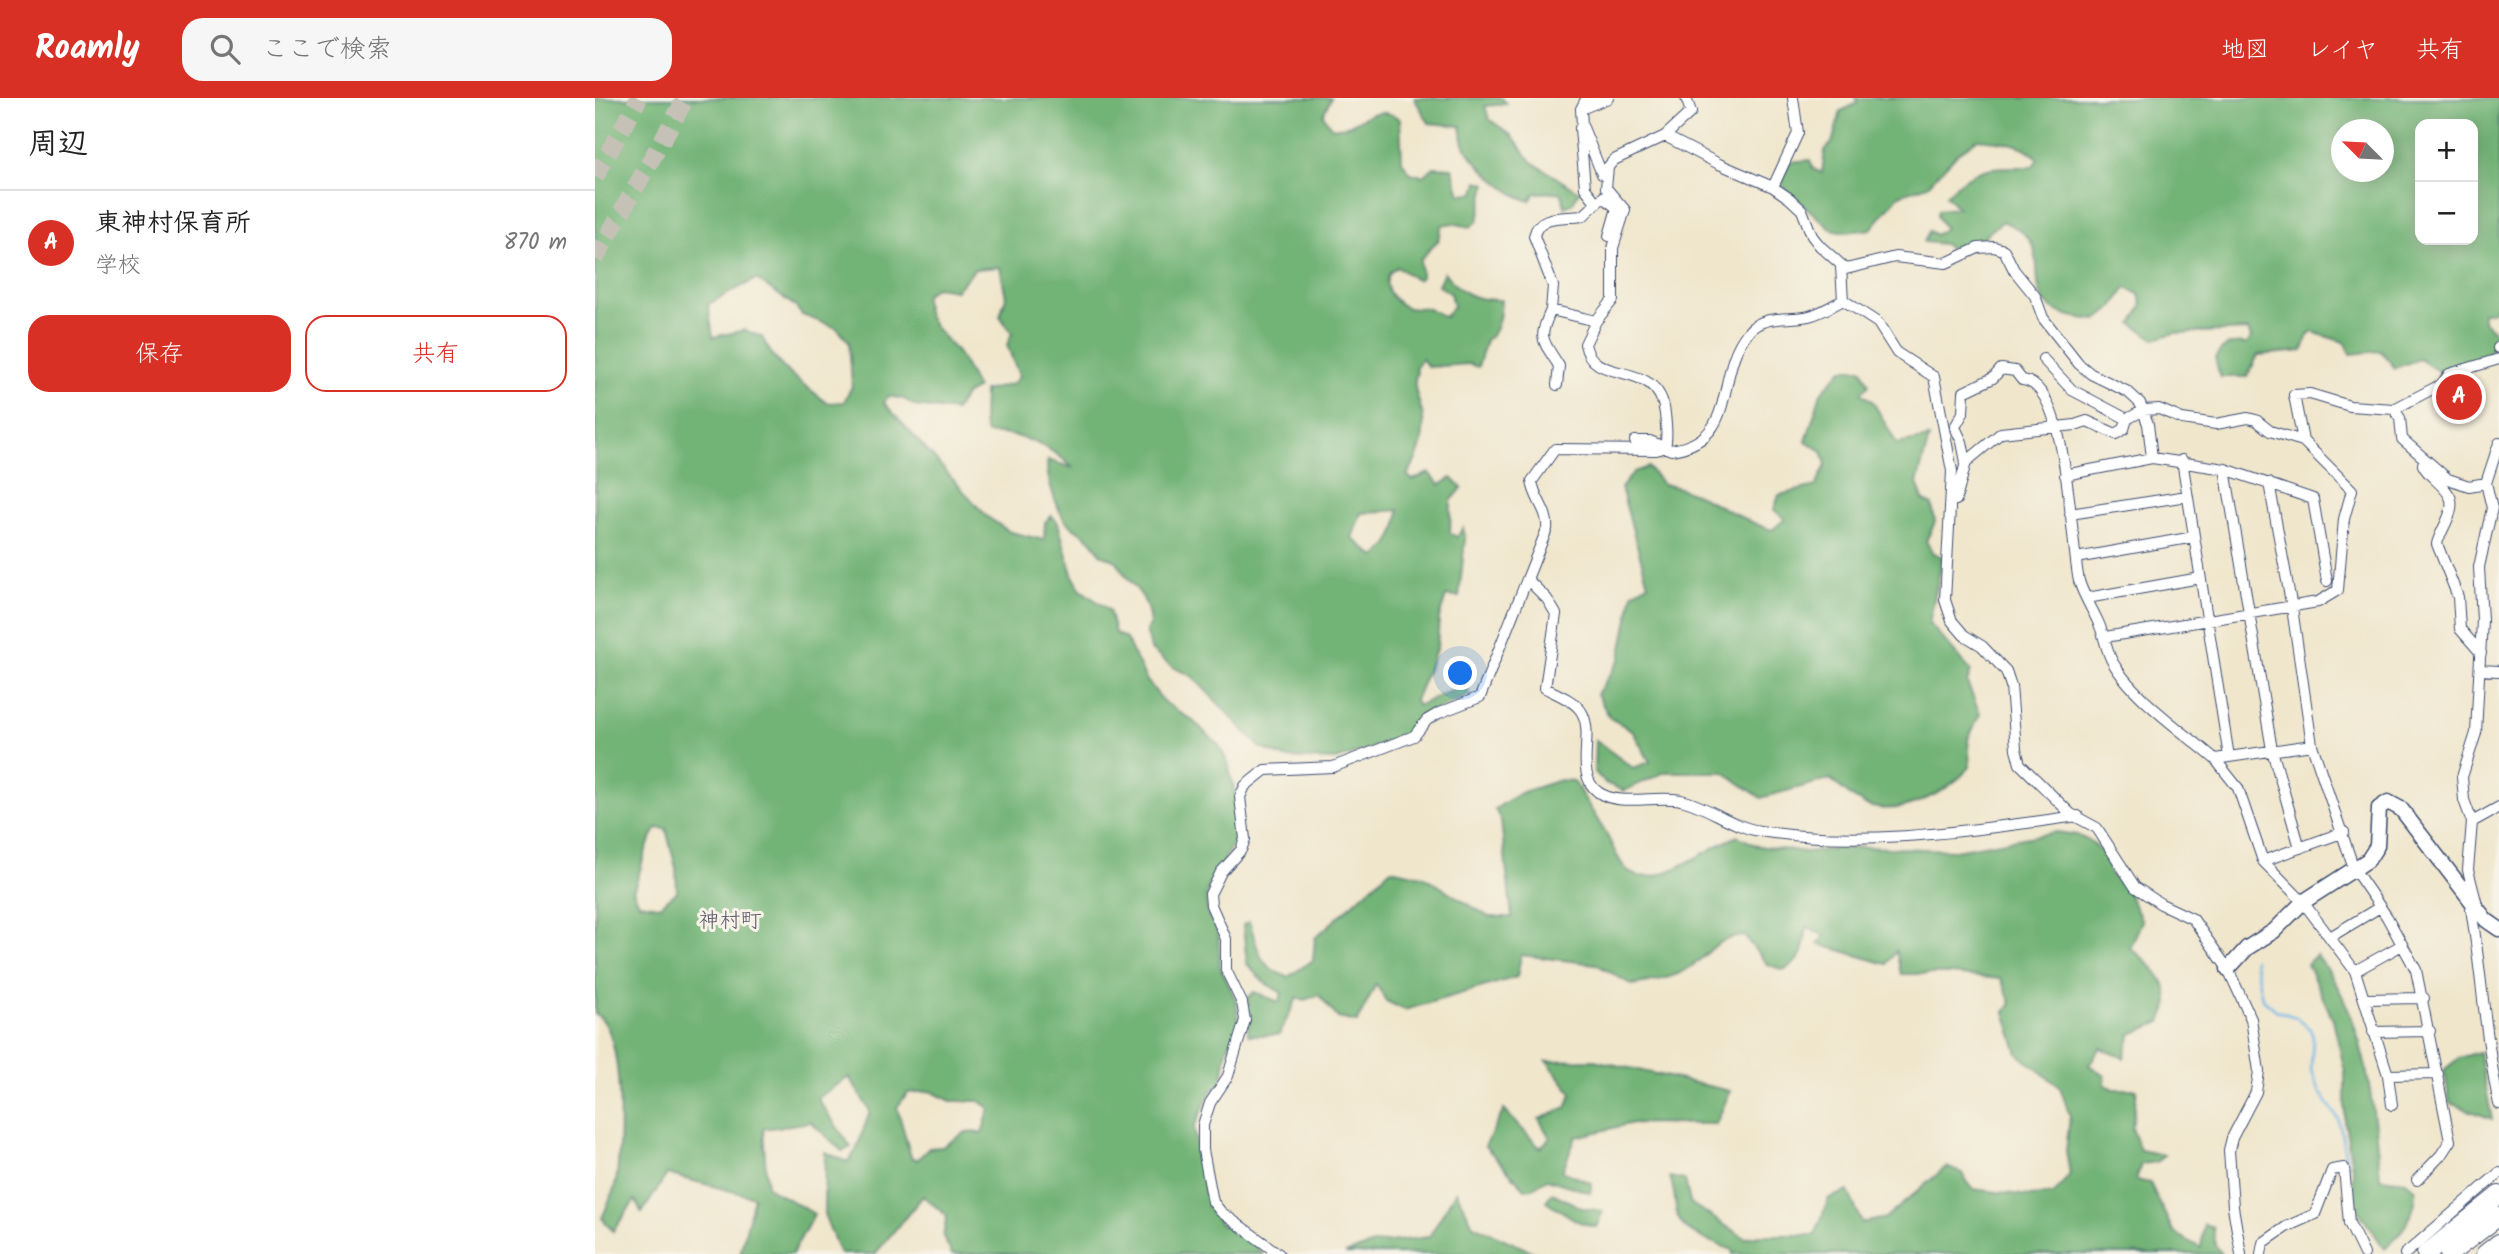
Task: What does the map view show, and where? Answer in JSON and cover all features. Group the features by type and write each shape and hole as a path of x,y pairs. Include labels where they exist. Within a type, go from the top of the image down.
{"highway":[{"path":"2425,1254 2499,1195"},
{"path":"2449,1254 2499,1216"},
{"path":"2485,1254 2499,1243"}],"street":[{"path":"1591,98 1585,101 1581,108 1585,188 1596,202"},
{"path":"1581,108 1608,98"},
{"path":"1665,447 1664,406 1656,389 1638,376 1614,372 1590,356 1585,344 1595,321 1613,300 1613,248 1625,210 1606,188 1607,174 1614,160 1665,136 1691,112 1686,98"},
{"path":"1773,187 1798,133 1793,98"},
{"path":"1582,125 1602,174 1607,174"},
{"path":"1665,136 1719,164 1773,187 1802,209 1812,236 1841,267 1843,300"},
{"path":"1557,385 1559,366 1543,345 1542,335 1551,310 1553,286 1534,236 1536,230 1547,218 1583,216 1603,197 1617,208 1608,240 1613,248"},
{"path":"1841,267 1895,257 1946,263 1979,248 2000,247 2035,296 2043,318 2079,364 2091,374 2128,392 2144,410 2152,458"},
{"path":"1635,441 1671,450 1680,449 1713,431 1725,401 1725,382 1741,343 1756,324 1771,319 1809,316 1843,300"},
{"path":"1843,300 1878,323 1897,353 1934,377 1942,429 1951,459 1951,501 1944,584 1948,612 1964,635 1982,646 2006,671 2011,686 2016,749 2020,764 2071,814 2097,828 2136,887 2161,904 2193,919 2228,968 2251,1019 2259,1071 2253,1102 2242,1116 2229,1150 2233,1207 2241,1254"},
{"path":"1551,310 1595,321"},
{"path":"2043,359 2072,390 2127,419"},
{"path":"2303,441 2293,399 2299,393 2330,398 2350,406 2394,409 2442,384 2449,374 2499,359"},
{"path":"1951,501 1956,500 1966,462 1962,442 1955,427 1963,413 1965,392 1993,378 2001,369 2015,371 2022,380 2033,381 2039,385 2057,426 2079,582 2105,637 2111,659 2133,688 2215,759 2238,788 2263,861 2303,901 2355,971 2388,1075 2392,1105"},
{"path":"1966,462 2001,433 2075,425 2087,421 2116,434 2124,429 2127,419 2144,410 2159,409 2182,419 2215,424 2248,418 2261,422 2270,430 2303,441 2352,490 2344,519 2337,590 2318,602 2105,637"},
{"path":"2394,409 2400,418 2402,439 2448,479 2469,486 2486,483"},
{"path":"2499,443 2486,483 2492,508 2479,568 2480,670 2476,733 2462,777 2464,800 2472,822 2468,870 2476,901 2471,909 2484,982 2487,1049 2499,1104"},
{"path":"1279,1254 1221,1212 1213,1202 1203,1150 1203,1125 1210,1103 1223,1087 1232,1057 1244,1031 1242,1003 1226,970 1226,939 1211,905 1210,894 1221,872 1241,850 1245,839 1240,797 1245,786 1265,770 1333,767 1414,736 1427,720 1439,713 1481,697 1547,529 1548,518 1533,492 1532,481 1555,450 1656,450 1665,447"},
{"path":"2065,475 2152,458 2182,460 2225,469 2313,499 2327,581"},
{"path":"2424,458 2423,465 2428,474 2449,493 2452,503 2437,544 2458,597 2459,629 2480,653"},
{"path":"2182,460 2229,757"},
{"path":"2225,469 2272,750 2301,848"},
{"path":"2269,483 2292,608 2312,745 2344,832 2354,870 2380,907 2416,970 2424,999 2450,1141 2441,1155 2417,1180"},
{"path":"2070,514 2187,496"},
{"path":"2076,558 2194,537"},
{"path":"2087,598 2200,578"},
{"path":"1528,580 1547,599 1556,614 1545,688 1574,703 1581,712 1586,723 1588,778 1594,788 1609,798 1652,796 1685,801 1756,831 1827,837 1938,834 2079,816"},
{"path":"2480,670 2499,671"},
{"path":"2215,759 2312,745"},
{"path":"2228,968 2247,948 2274,931 2303,901 2368,860 2378,846 2379,808 2388,802 2401,808 2486,920 2499,929"},
{"path":"2472,822 2499,807"},
{"path":"2263,861 2344,832"},
{"path":"2330,937 2380,907"},
{"path":"2355,971 2402,945"},
{"path":"2364,999 2424,999"},
{"path":"2373,1032 2430,1031"},
{"path":"2388,1075 2438,1074"},
{"path":"2261,1254 2263,1243 2285,1227 2315,1214 2332,1170 2339,1167 2344,1168 2349,1223 2364,1254"},
{"path":"2405,1254 2499,1173"}],"green space":[{"path":"595,98 1331,98 1323,115 1331,127 1349,125 1380,113 1400,119 1402,161 1410,173 1423,176 1434,167 1452,168 1460,194 1475,193 1478,181 1486,184 1478,221 1470,227 1452,223 1442,225 1438,240 1420,260 1421,277 1417,280 1397,267 1391,272 1387,283 1391,295 1401,305 1427,309 1445,317 1453,306 1450,293 1438,285 1444,272 1468,294 1483,299 1501,300 1496,328 1486,340 1478,367 1469,364 1428,367 1422,359 1415,368 1415,389 1423,418 1423,434 1407,475 1413,480 1429,473 1440,485 1452,478 1462,488 1451,501 1450,533 1457,537 1463,528 1465,538 1459,597 1446,596 1439,618 1437,647 1415,700 1417,706 1467,684 1469,695 1422,717 1409,733 1364,751 1336,760 1285,758 1260,747 1192,676 1174,668 1151,650 1146,630 1150,625 1148,612 1141,595 1117,561 1100,554 1090,540 1068,523 1056,503 1048,474 1048,460 1073,468 1054,453 1033,442 1010,435 987,434 983,423 984,391 1013,384 1019,376 1007,345 1012,333 1000,316 1006,297 1000,267 975,269 956,290 936,287 925,295 930,319 958,354 977,388 966,394 955,411 915,406 904,399 888,396 884,403 986,516 1010,532 1044,540 1045,522 1052,516 1058,523 1072,574 1081,590 1109,610 1115,633 1126,639 1147,681 1164,702 1193,721 1219,745 1228,763 1239,813 1239,834 1209,886 1206,899 1208,916 1218,929 1220,967 1236,1000 1239,1027 1227,1049 1221,1084 1212,1090 1194,1127 1206,1200 1221,1225 1236,1228 1263,1254 952,1254 943,1237 947,1216 923,1196 875,1254 840,1254 824,1214 825,1152 847,1162 856,1151 870,1111 849,1077 817,1098 851,1147 842,1151 811,1122 763,1129 767,1187 814,1214 792,1254 740,1254 754,1197 667,1174 642,1213 635,1200 613,1231 602,1218 616,1182 620,1119 617,1065 605,1024 595,1014","holes":["756,279 795,306 802,315 837,328 849,342 852,386 844,402 827,403 799,381 782,367 762,337 745,330 713,337 708,304","1399,510 1393,537 1386,548 1375,557 1352,538 1361,513","657,828 666,829 676,868 677,892 659,906 639,903 633,891","930,1091 951,1101 979,1101 990,1108 982,1133 966,1132 942,1147 929,1148 917,1160 911,1157 897,1107 908,1093"]},
{"path":"1414,98 1502,98 1506,104 1485,106 1489,119 1511,135 1532,162 1579,192 1572,204 1565,207 1561,192 1535,193 1530,201 1512,192 1474,159 1464,143 1461,126 1429,123"},
{"path":"1855,98 2499,98 2499,304 2492,312 2483,312 2483,321 2498,334 2486,360 2471,362 2454,374 2441,373 2419,359 2395,368 2381,351 2351,354 2344,342 2312,332 2307,337 2303,351 2258,355 2247,377 2220,377 2215,358 2229,345 2247,344 2251,338 2248,330 2174,333 2155,339 2132,324 2142,306 2139,294 2126,288 2112,308 2097,320 2068,315 2051,308 2042,297 2038,285 2032,244 2020,230 2003,221 1974,245 1956,254 1944,244 1924,242 1929,231 1936,235 1945,228 1937,216 1938,210 1958,208 1946,195 1966,178 1995,168 2032,167 2038,159 2033,153 2019,146 1977,139 1958,153 1928,185 1899,195 1871,229 1846,232 1831,229 1780,184 1789,162 1810,160 1813,169 1822,173 1825,150 1832,143 1841,111 1858,103"},
{"path":"1842,369 1862,369 1869,385 1861,393 1873,402 1897,444 1929,438 1917,483 1923,500 1932,505 1935,522 1926,541 1933,553 1943,557 1929,623 1971,671 1967,683 1980,714 1968,739 1970,767 1937,793 1894,808 1861,803 1830,779 1761,798 1724,772 1665,772 1624,791 1605,783 1594,771 1595,740 1633,768 1650,762 1632,730 1610,718 1597,694 1620,659 1633,593 1648,584 1621,488 1634,472 1648,467 1662,484 1690,492 1772,530 1785,519 1774,510 1779,495 1816,486 1826,465 1822,451 1806,441 1821,393"},
{"path":"1560,780 1574,781 1620,861 1632,874 1641,876 1666,872 1738,836 1757,846 1806,852 1862,847 1955,850 2057,832 2077,835 2093,843 2106,857 2111,875 2126,889 2142,921 2130,948 2160,977 2168,1001 2161,1022 2131,1034 2124,1058 2100,1048 2089,1065 2105,1076 2105,1085 2114,1089 2137,1089 2132,1128 2140,1150 2164,1155 2157,1162 2141,1164 2136,1180 2150,1183 2174,1233 2201,1248 2204,1224 2213,1227 2215,1245 2222,1254 1733,1254 1732,1250 1689,1231 1678,1218 1670,1177 1685,1180 1690,1203 1745,1238 1760,1235 1815,1235 1829,1198 1848,1191 1862,1223 1886,1218 1946,1167 1962,1173 1972,1189 2030,1196 2054,1194 2070,1174 2066,1151 2070,1116 2060,1087 2018,1054 2005,1012 2011,1003 2001,979 1950,974 1901,974 1896,951 1887,964 1818,944 1824,936 1807,926 1800,957 1783,970 1767,964 1744,936 1719,943 1689,968 1676,975 1632,985 1596,964 1521,955 1517,977 1405,1010 1386,1001 1376,984 1357,1022 1338,1018 1319,995 1304,1000 1297,998 1279,1035 1248,1035 1248,998 1254,992 1279,1002 1282,993 1265,983 1247,964 1243,925 1249,922 1264,962 1288,977 1313,960 1315,938 1391,869 1423,876 1489,917 1512,917 1501,821 1495,809 1520,793"},
{"path":"2316,955 2333,978 2356,1031 2370,1090 2380,1178 2406,1181 2416,1190 2411,1216 2385,1249 2352,1202 2353,1173 2345,1122 2345,1072 2333,1019 2307,964"},
{"path":"2479,1052 2492,1119 2450,1103 2444,1070 2459,1058"},
{"path":"1594,1060 1730,1091 1716,1124 1633,1123 1576,1137 1562,1171 1591,1183 1591,1193 1547,1179 1533,1188 1525,1189 1485,1146 1504,1110 1540,1148 1550,1138 1539,1119 1566,1108 1572,1093 1547,1061"},
{"path":"1456,1191 1473,1225 1537,1254 1345,1254 1373,1244 1429,1237"},
{"path":"1552,1193 1582,1208 1603,1211 1596,1227 1577,1221 1546,1201"}],"waterway":[{"path":"2254,959 2262,998 2277,1011 2296,1017 2310,1029 2313,1037 2311,1069 2320,1092 2339,1120 2347,1166"}],"tunnel":[{"path":"595,177 639,98"},
{"path":"595,259 686,98"}],"place":[{"name":"東神村保育所","path":"2459,397"}],"district":[{"name":"神村町","path":"730,920"}]}
